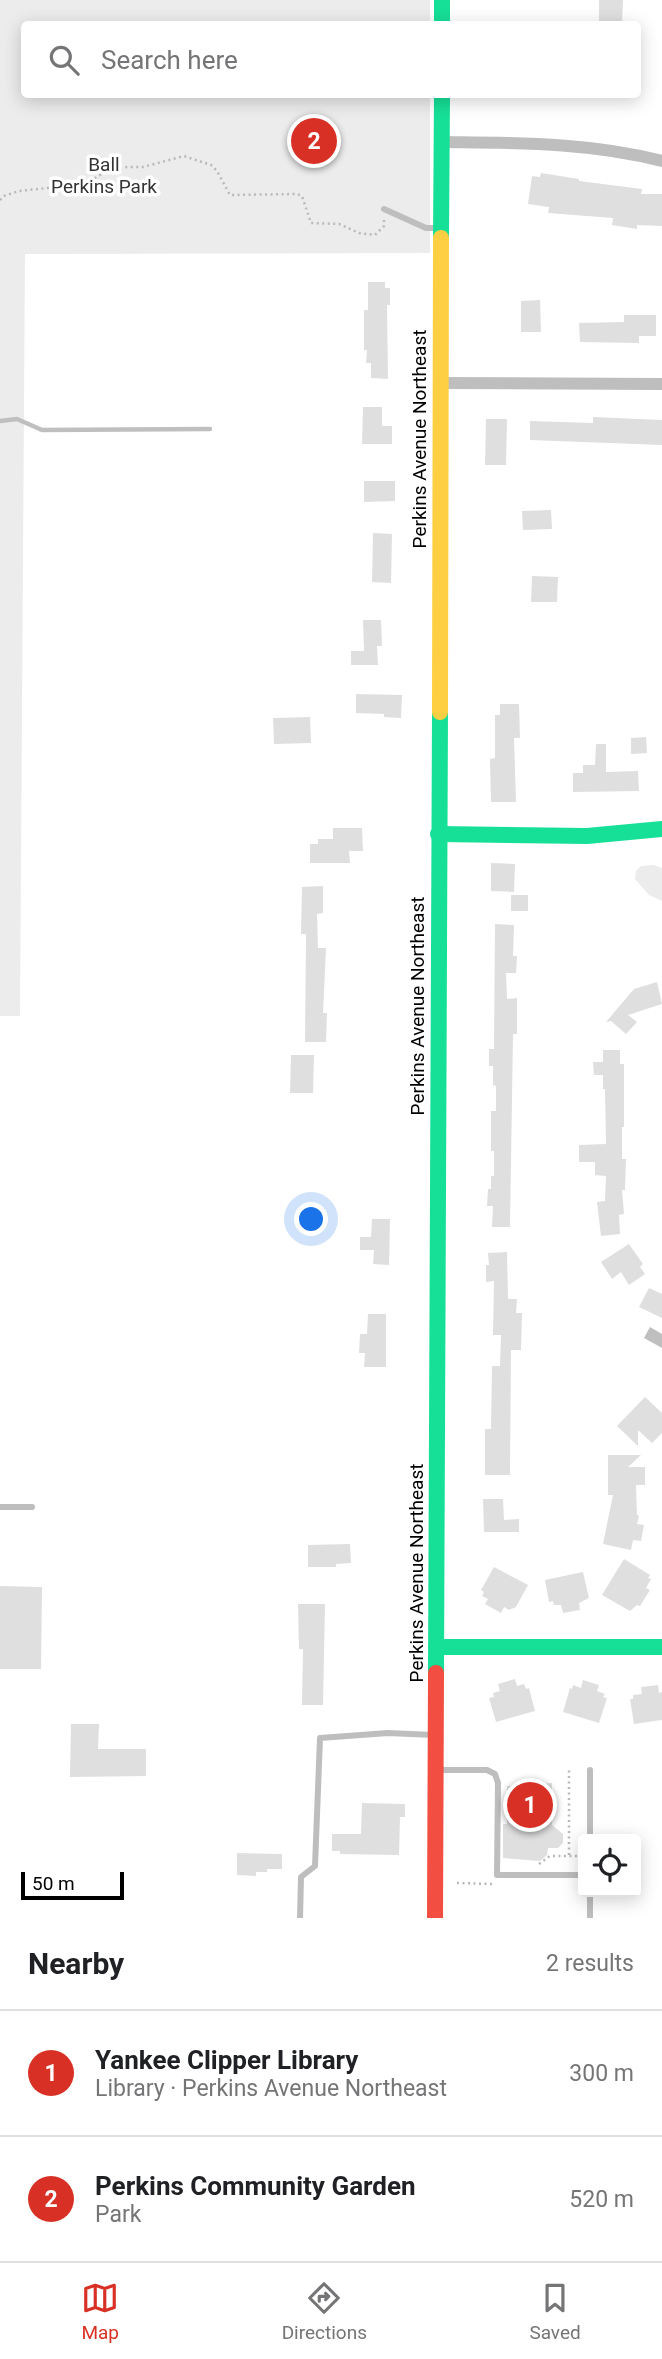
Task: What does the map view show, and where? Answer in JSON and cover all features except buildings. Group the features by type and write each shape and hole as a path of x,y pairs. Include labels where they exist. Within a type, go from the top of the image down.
{"street":[{"path":"442,0 442,21"},
{"name":"Perkins Avenue Northeast","path":"435,1918 442,98"},
{"path":"441,142 562,144 662,160"},
{"path":"441,383 662,384"},
{"path":"438,834 587,836 662,829"},
{"path":"436,1647 662,1647"}],"lane":[{"path":"384,209 425,228 441,228"},
{"path":"0,1507 32,1507"},
{"path":"300,1918 301,1877 315,1866 320,1738 388,1733 436,1735"},
{"path":"436,1770 487,1770 495,1774 498,1783 497,1874 578,1875"},
{"path":"590,1770 590,1834"},
{"path":"590,1897 590,1918"}],"path":[{"path":"0,200 19,191 85,184 105,172 184,156 211,165 230,195 235,197 302,196 307,219 311,223 339,224 359,233 375,235 384,226 384,209"},
{"path":"569,1769 569,1855"},
{"path":"529,1864 541,1864 550,1856 578,1856"}],"green space":[{"name":"Ball Perkins Park","path":"0,0 430,0 430,21 21,21 21,98 430,98 430,253 25,254 20,1016 0,1016"},
{"path":"654,865 662,868 662,901 649,895 635,879 636,871 641,866"}],"shaded area":[{"path":"650,1327 662,1334 662,1348 644,1338"}],"waterway":[{"path":"0,421 17,419 42,430 210,429"}],"traffic: fast":[{"path":"442,0 442,21"},
{"path":"441,238 442,98"},
{"path":"436,1673 440,712"},
{"path":"438,834 587,836 662,829"},
{"path":"436,1647 662,1647"}],"traffic: slow":[{"path":"440,712 441,238"}],"traffic: jam":[{"path":"435,1918 436,1673"}],"place":[{"name":"Perkins Community Garden","path":"314,141"},
{"name":"Yankee Clipper Library","path":"530,1805"}]}
